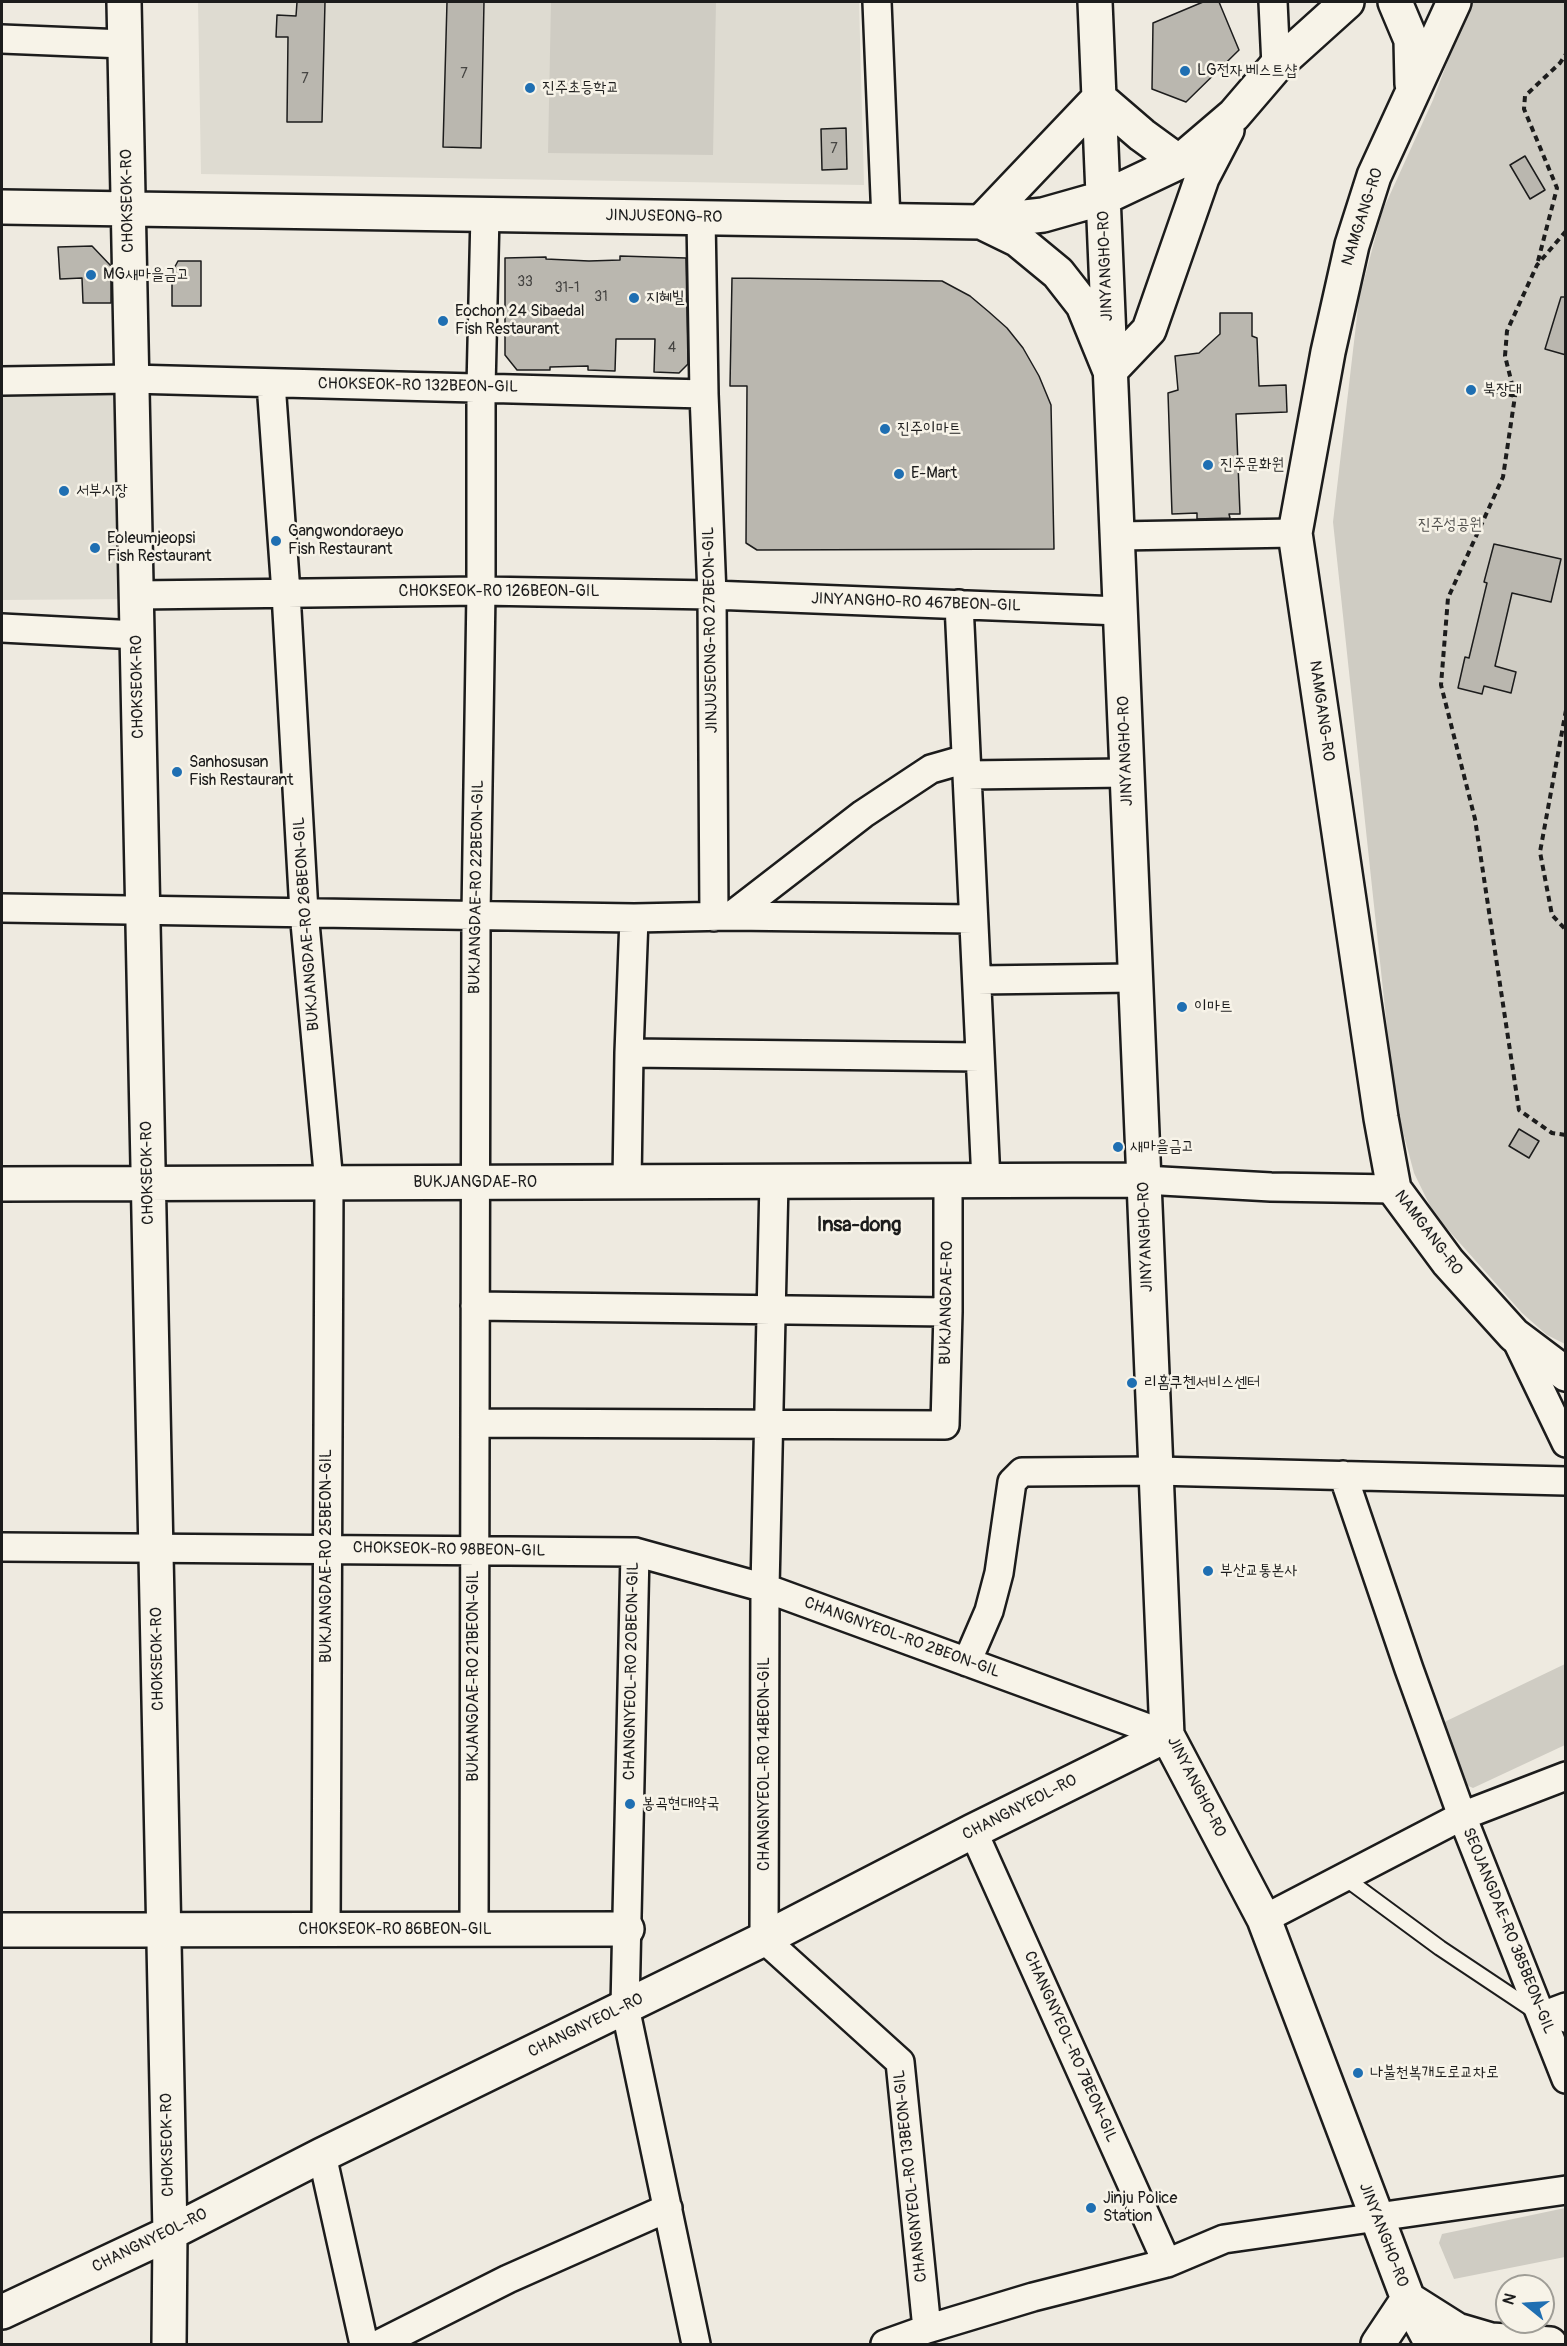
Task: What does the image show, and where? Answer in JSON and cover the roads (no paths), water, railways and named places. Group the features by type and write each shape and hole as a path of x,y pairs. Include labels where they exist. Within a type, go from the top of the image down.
{"street":[{"name":"CHOKSEOK-RO","path":"123,2 170,2233 169,2344"},
{"path":"877,2 886,221"},
{"name":"JINYANGHO-RO","path":"1095,2 1167,1735 1264,1919 1408,2299 1432,2344"},
{"path":"1273,2 1276,66"},
{"name":"JINJUSEONG-RO","path":"2,207 981,222 1044,215 1103,198 1179,162 1234,115 1276,66 1347,2"},
{"path":"1395,2 1412,40 1412,92"},
{"name":"NAMGANG-RO","path":"1454,2 1374,176 1352,245 1328,352 1295,533 1381,1118 1394,1190 1448,1262 1514,1335 1566,1374"},
{"path":"2,39 124,44"},
{"path":"1179,162 1142,135 1099,98 981,222 1018,240 1058,273 1083,305 1110,371 1149,330 1202,178 1234,115"},
{"name":"BUKJANGDAE-RO 22BEON-GIL","path":"475,1183 481,388 485,214"},
{"name":"JINJUSEONG-RO 27BEON-GIL","path":"701,218 704,394 722,917"},
{"name":"CHOKSEOK-RO 132BEON-GIL","path":"2,381 131,379 704,394"},
{"path":"271,383 286,593"},
{"path":"1117,537 1295,533"},
{"name":"CHOKSEOK-RO 126BEON-GIL","path":"136,596 481,591 712,595"},
{"name":"BUKJANGDAE-RO 26BEON-GIL","path":"286,593 304,912 329,1183"},
{"name":"JINYANGHO-RO 467BEON-GIL","path":"712,595 1120,611"},
{"path":"959,604 986,1180"},
{"path":"2,628 137,635"},
{"path":"722,917 863,814 932,769 966,767 1127,773"},
{"path":"2,908 634,918 974,919"},
{"path":"627,1182 628,1053 634,918"},
{"path":"977,980 1136,978"},
{"path":"628,1053 980,1057"},
{"path":"1144,1180 1271,1187 1394,1190"},
{"name":"BUKJANGDAE-RO","path":"2,1184 1144,1180"},
{"name":"CHANGNYEOL-RO 14BEON-GIL","path":"765,1939 765,1588 774,1181"},
{"name":"BUKJANGDAE-RO","path":"768,1425 945,1425 948,1181"},
{"name":"BUKJANGDAE-RO 25BEON-GIL","path":"326,1930 329,1183"},
{"name":"BUKJANGDAE-RO 21BEON-GIL","path":"474,1929 475,1183"},
{"path":"475,1306 948,1312"},
{"path":"1514,1335 1566,1443"},
{"path":"475,1423 768,1425"},
{"path":"967,1662 989,1611 999,1573 1012,1482 1022,1472 1156,1471 1566,1481"},
{"name":"SEOJANGDAE-RO 385BEON-GIL","path":"1343,1475 1462,1816 1558,2016 1566,2079"},
{"name":"CHOKSEOK-RO 98BEON-GIL","path":"2,1547 635,1552"},
{"name":"CHANGNYEOL-RO 2BEON-GIL","path":"635,1552 765,1588 1167,1735"},
{"name":"CHANGNYEOL-RO 20BEON-GIL","path":"635,1552 625,2007 696,2344"},
{"name":"CHANGNYEOL-RO","path":"2,2312 170,2233 765,1939 973,1831 1167,1735"},
{"path":"1264,1919 1462,1816 1566,1776"},
{"name":"CHANGNYEOL-RO 7BEON-GIL","path":"973,1831 1167,2263"},
{"name":"CHOKSEOK-RO 86BEON-GIL","path":"2,1930 627,1929"},
{"name":"CHANGNYEOL-RO 13BEON-GIL","path":"765,1939 900,2062 927,2329"},
{"path":"322,2156 364,2344"},
{"path":"885,2344 1033,2297 1167,2263 1224,2239 1566,2190"},
{"path":"379,2344 508,2279 668,2208"},
{"path":"1378,2344 1408,2299 1457,2330 1491,2340 1554,2342"}],"lane":[{"path":"1345,1878 1440,1948 1558,2016"}],"place":[{"name":"LG전자 베스트샵","path":"1185,71"},
{"name":"진주초등학교","path":"530,88"},
{"name":"MG새마을금고","path":"91,275"},
{"name":"지혜빌","path":"634,298"},
{"name":"Eochon 24 Sibaedal Fish Restaurant","path":"443,321"},
{"name":"북장대","path":"1471,390"},
{"name":"진주이마트","path":"885,429"},
{"name":"진주문화원","path":"1208,465"},
{"name":"E-Mart","path":"899,474"},
{"name":"서부시장","path":"64,491"},
{"name":"Gangwondoraeyo Fish Restaurant","path":"276,541"},
{"name":"Eoleumjeopsi Fish Restaurant","path":"95,548"},
{"name":"Sanhosusan Fish Restaurant","path":"177,772"},
{"name":"이마트","path":"1182,1007"},
{"name":"새마을금고","path":"1118,1147"},
{"name":"리홈쿠첸서비스센터","path":"1132,1383"},
{"name":"부산교통본사","path":"1208,1571"},
{"name":"봉곡현대약국","path":"630,1804"},
{"name":"나불천복개도로교차로","path":"1358,2073"},
{"name":"Jinju Police Station","path":"1091,2208"}],"district":[{"name":"Insa-dong","path":"859,1226"}],"park label":[{"name":"진주성공원","path":"1450,525"}]}
